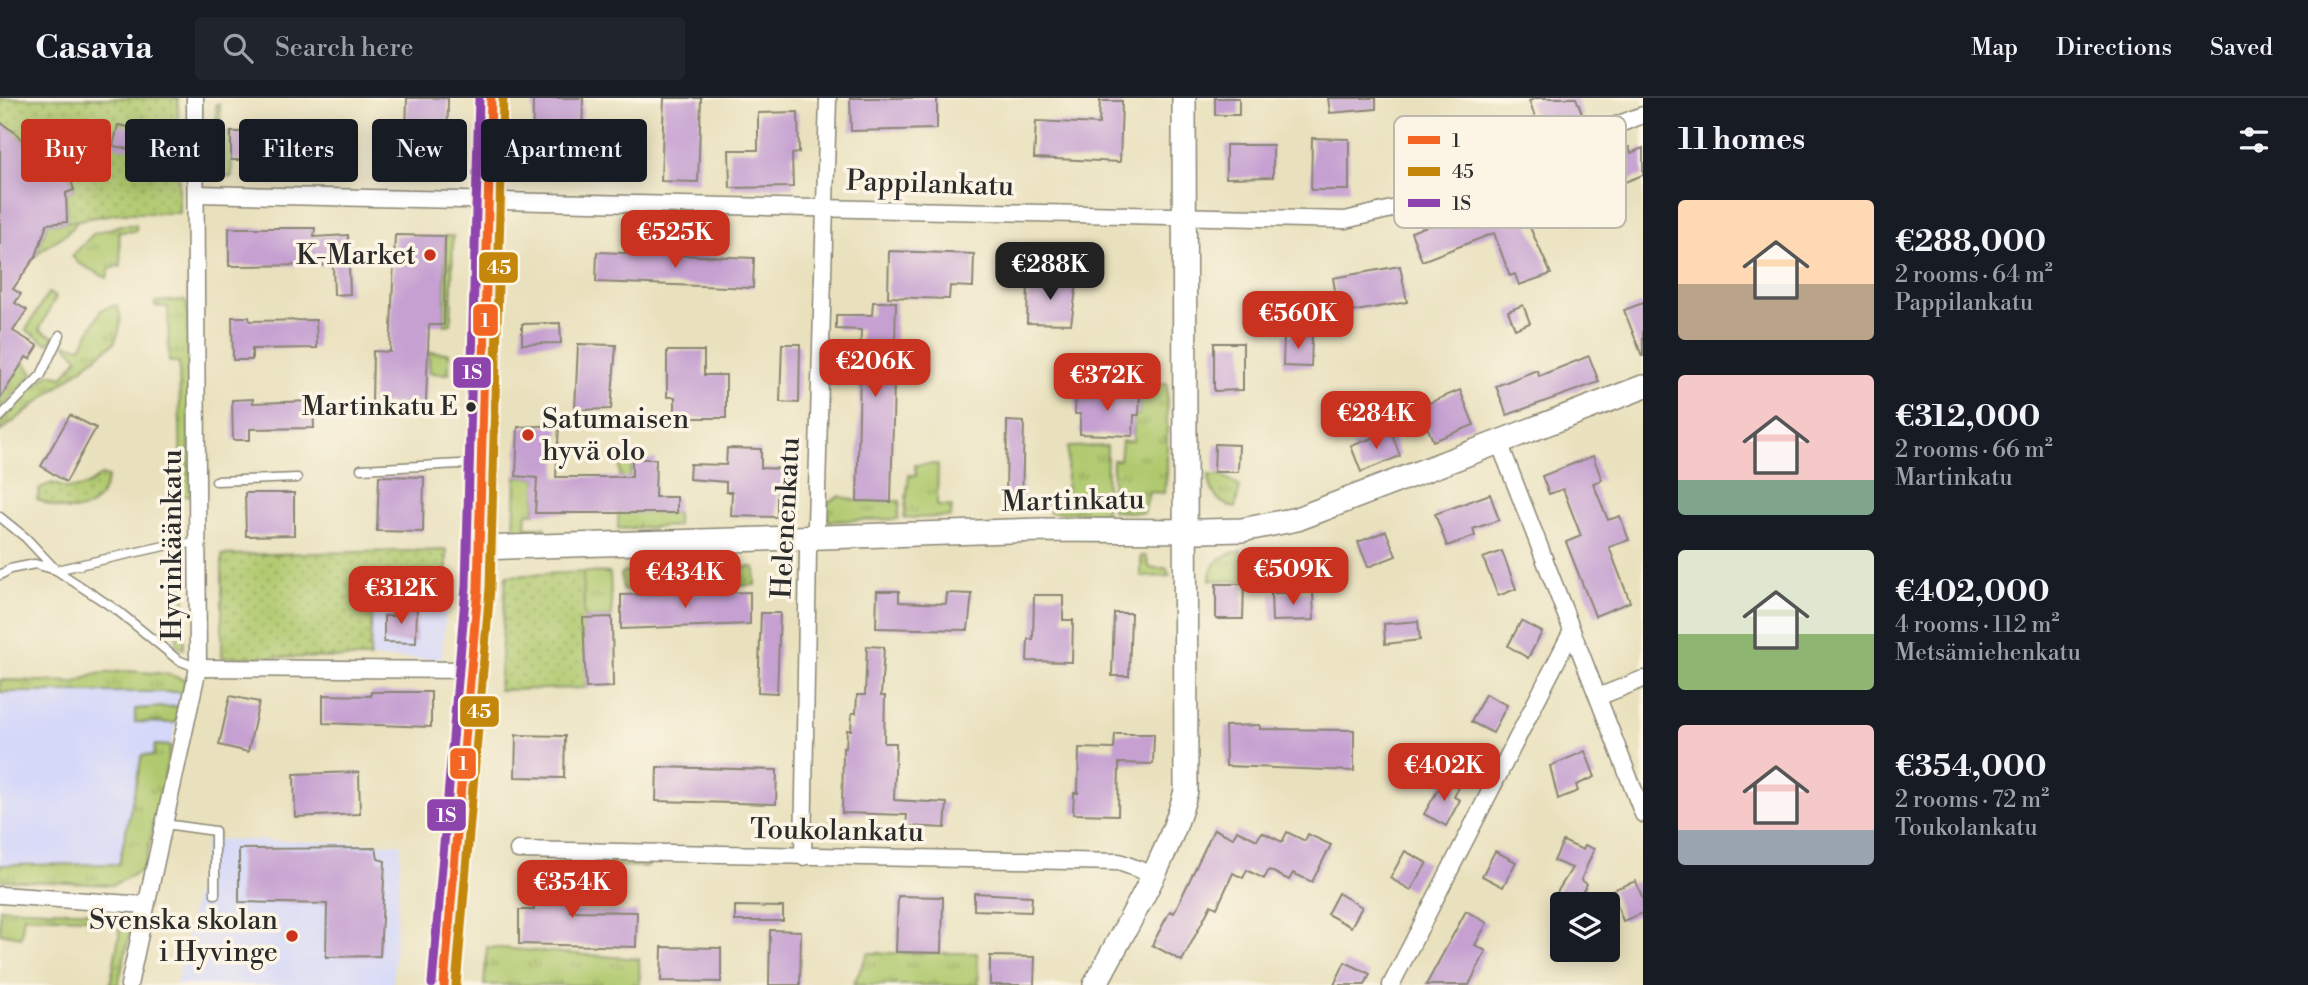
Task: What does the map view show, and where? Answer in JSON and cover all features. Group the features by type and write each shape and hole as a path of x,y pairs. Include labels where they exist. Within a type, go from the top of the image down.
{"street":[{"name":"Hyvinkäänkatu","path":"129,985 198,668 195,98"},
{"path":"444,985 479,548 491,98"},
{"name":"Helenenkatu","path":"803,858 808,551 816,525 828,98"},
{"path":"1095,985 1180,815 1186,790 1184,98"},
{"name":"Pappilankatu","path":"1626,121 1643,115"},
{"name":"Pappilankatu","path":"196,194 1345,220 1368,217 1394,207"},
{"name":"Martinkatu","path":"479,548 1042,530 1242,530 1297,519 1643,387"},
{"path":"1499,442 1643,814"},
{"path":"1391,985 1572,631"},
{"path":"198,668 471,670"},
{"path":"1598,696 1643,679"},
{"name":"Toukolankatu","path":"518,850 803,858 1119,862 1152,874"},
{"path":"0,895 146,905"}],"lane":[{"path":"0,417 41,375 60,335"},
{"path":"361,469 482,463"},
{"path":"216,481 297,478"},
{"path":"0,517 26,538 56,570 118,611 178,660 198,668"},
{"path":"0,575 10,569 35,564 56,570 169,545 198,543"},
{"path":"165,824 215,831 215,894"}],"shaded area":[{"path":"446,604 442,659 370,658 372,608"},
{"path":"0,692 183,692 144,869 0,880"},
{"name":"Svenska skolan i Hyvinge","path":"207,839 401,844 393,985 176,985"}],"green space":[{"path":"0,98 178,98 178,119 125,119 125,182 179,182 179,213 120,213 67,222 66,193 74,189 72,182 111,182 111,119 21,119 21,139 0,122"},
{"path":"216,104 220,104 220,119 216,119"},
{"path":"0,111 21,123 21,139 13,131 0,122"},
{"path":"225,132 231,132 232,177 225,177"},
{"path":"72,182 81,182 82,207 75,225 36,256 47,224 67,222 66,193 74,189"},
{"path":"121,225 136,225 136,231 119,232 121,267 109,270 107,278 78,263 72,256 93,234"},
{"path":"445,236 453,236 451,324 444,325"},
{"path":"48,293 56,297 39,330 55,337 48,344 26,330"},
{"path":"184,300 187,303 190,496 181,496 179,362 169,362 168,307 155,306 155,302"},
{"path":"116,305 120,324 114,343 0,432 0,423 44,378 50,374 63,377 78,358 65,344 81,347 101,310"},
{"path":"428,352 449,353 449,374 430,373"},
{"path":"23,361 33,373 0,409 0,399"},
{"path":"1167,383 1167,474 1164,493 1149,492 1144,513 1112,511 1113,460 1120,460 1122,441 1133,441 1134,415 1139,415 1140,385"},
{"path":"1107,446 1106,512 1049,513 1049,503 1066,503 1068,447"},
{"path":"620,459 632,459 623,512 677,513 677,526 618,529"},
{"path":"938,464 937,506 952,506 951,517 904,518 909,475 916,475 915,465"},
{"path":"101,475 108,477 97,500 90,506 71,510 37,499 40,488 52,483 65,488 78,488"},
{"path":"1209,475 1222,475 1240,487 1235,508 1219,500 1211,487"},
{"path":"516,476 537,478 535,513 527,513 526,527 545,527 545,532 514,532"},
{"path":"839,496 857,501 900,501 898,519 828,521 828,502"},
{"path":"186,548 184,649 177,646 176,550"},
{"path":"447,550 446,604 372,608 370,658 222,657 222,555"},
{"path":"1241,551 1244,581 1210,580 1215,563 1229,554"},
{"path":"1141,556 1146,556 1150,568 1166,568 1170,576 1141,577"},
{"path":"755,567 755,585 709,587 708,568"},
{"path":"702,569 703,587 623,591 621,574 624,572"},
{"path":"583,572 610,573 612,617 583,618"},
{"path":"583,572 586,688 499,690 506,576"},
{"path":"127,671 167,674 185,680 183,692 0,692 0,680 76,682 96,674"},
{"path":"179,706 175,723 135,722 135,709"},
{"path":"155,745 171,746 144,869 113,885 0,880 0,865 119,864 142,755 153,756"},
{"path":"603,861 648,862 648,867 603,866"},
{"path":"0,908 122,913 131,929 118,985 110,985 119,936 119,919 24,916 21,937 0,933"},
{"path":"487,947 639,959 640,985 484,985"},
{"path":"868,953 977,953 979,985 853,985"}],"building":[{"path":"407,98 448,98 448,119 406,119"},
{"path":"533,98 583,98 583,119 533,119"},
{"path":"664,98 701,98 698,182 661,181"},
{"path":"850,98 937,98 937,129 851,131"},
{"path":"1215,98 1239,98 1239,115 1215,115"},
{"path":"1328,98 1376,98 1376,109 1330,113"},
{"path":"1537,98 1576,98 1583,116 1535,116 1529,101"},
{"path":"1100,101 1122,101 1120,162 1034,158 1036,121 1099,124"},
{"path":"798,112 799,153 792,154 793,187 730,188 729,150 758,150 758,113"},
{"path":"0,122 21,138 21,182 72,182 74,190 66,193 67,222 47,224 36,256 13,289 21,294 15,303 27,310 13,331 38,346 30,359 26,357 0,399"},
{"path":"118,125 125,126 125,148 113,146"},
{"path":"231,132 239,132 239,160 231,160"},
{"path":"1312,138 1349,139 1349,190 1311,190"},
{"path":"1226,145 1273,145 1273,177 1226,178"},
{"path":"1629,147 1631,153 1643,148 1643,175 1626,182 1626,148"},
{"path":"229,228 315,228 314,237 348,235 350,294 334,295 333,265 229,266"},
{"path":"1422,228 1530,228 1551,274 1519,285 1515,274 1510,276 1494,233 1422,261 1411,232"},
{"path":"395,235 445,236 444,325 429,325 426,403 372,404 373,351 390,352"},
{"path":"889,251 974,254 973,287 950,286 949,299 888,297"},
{"path":"597,252 754,258 753,288 596,282"},
{"path":"1400,266 1407,302 1339,314 1333,278"},
{"path":"1028,279 1077,284 1071,324 1027,323"},
{"path":"873,302 896,302 891,502 857,501 861,330 836,329 836,315 872,315"},
{"path":"1643,303 1643,356 1642,356 1624,310"},
{"path":"1523,305 1530,323 1515,329 1508,311"},
{"path":"232,317 249,317 250,321 316,320 317,348 252,349 252,360 233,360"},
{"path":"560,323 561,343 522,344 522,324"},
{"path":"1284,335 1312,336 1311,367 1283,366"},
{"path":"1214,343 1243,343 1243,390 1214,391"},
{"path":"578,344 616,345 611,409 575,410"},
{"path":"782,344 800,344 799,403 780,402"},
{"path":"667,351 704,351 704,375 726,375 726,418 675,418 675,397 667,397"},
{"path":"1589,356 1599,382 1507,415 1496,386 1537,370 1539,376"},
{"path":"1460,390 1474,425 1433,441 1419,407"},
{"path":"1076,391 1140,393 1139,415 1134,415 1133,436 1080,434 1080,414 1075,414"},
{"path":"253,399 253,403 313,401 314,428 250,429 250,440 233,440 232,400"},
{"path":"70,415 96,428 66,482 41,466"},
{"path":"1007,421 1024,422 1022,503 1006,503"},
{"path":"559,425 556,477 632,477 632,459 656,459 655,497 677,497 677,513 535,513 537,478 516,476 518,427"},
{"path":"1391,431 1400,456 1361,472 1351,446"},
{"path":"1215,444 1239,445 1238,472 1214,472"},
{"path":"727,448 761,449 761,468 786,469 786,494 777,494 777,517 731,516 732,492 726,492 726,482 689,479 690,464 726,465"},
{"path":"1593,456 1602,480 1593,483 1608,520 1620,516 1629,540 1609,547 1630,602 1595,616 1566,542 1581,536 1563,489 1549,494 1542,476"},
{"path":"379,476 424,477 423,532 377,531"},
{"path":"245,493 294,493 294,535 246,536"},
{"path":"1490,494 1499,520 1473,529 1475,536 1447,546 1435,514"},
{"path":"1386,531 1396,556 1368,567 1358,542"},
{"path":"1502,551 1516,589 1498,596 1483,558"},
{"path":"1216,584 1244,584 1243,619 1216,619"},
{"path":"877,591 899,591 899,602 946,604 947,593 972,594 968,630 876,628"},
{"path":"750,592 750,624 621,629 621,595"},
{"path":"1313,592 1314,620 1272,621 1271,593"},
{"path":"1034,595 1063,595 1063,620 1073,620 1072,662 1027,661 1028,639 1033,639"},
{"path":"417,608 416,643 384,642 384,616 394,616 395,609"},
{"path":"761,613 780,613 777,693 758,692"},
{"path":"1114,613 1131,613 1129,676 1112,676"},
{"path":"612,617 613,687 586,688 583,618"},
{"path":"1418,621 1420,640 1385,644 1384,624"},
{"path":"1521,621 1542,632 1528,658 1508,646"},
{"path":"867,646 884,647 881,696 885,696 884,743 896,743 894,800 947,803 945,828 906,826 907,815 842,813 843,748 846,748 847,730 851,730 852,713 856,713 857,695 865,695"},
{"path":"371,692 431,692 431,727 323,723 323,695 371,696"},
{"path":"1485,694 1507,705 1493,733 1471,722"},
{"path":"230,696 259,702 248,752 219,745"},
{"path":"1260,725 1260,729 1354,730 1354,771 1226,766 1225,726"},
{"path":"1115,734 1154,734 1153,764 1119,763 1118,815 1073,814 1074,793 1078,793 1079,748 1114,749"},
{"path":"516,735 565,736 564,778 515,777"},
{"path":"1585,751 1595,777 1576,785 1578,791 1558,799 1550,766"},
{"path":"657,767 777,770 776,804 656,801"},
{"path":"359,772 360,814 295,817 294,774"},
{"path":"1444,779 1459,787 1454,797 1460,800 1446,826 1424,814"},
{"path":"1214,829 1233,838 1237,830 1257,840 1262,832 1282,842 1287,832 1305,841 1308,834 1331,845 1312,882 1293,873 1289,880 1269,870 1264,879 1247,870 1243,878 1233,873 1217,908 1211,905 1182,961 1152,945 1170,911 1174,913"},
{"path":"1563,841 1583,850 1585,845 1594,849 1581,880 1587,884 1582,892 1557,892 1572,868 1554,861"},
{"path":"376,848 378,859 385,861 380,956 326,957 327,904 239,902 239,849"},
{"path":"1405,851 1427,863 1411,890 1390,878"},
{"path":"1495,851 1516,862 1503,887 1482,876"},
{"path":"535,875 570,875 570,911 637,912 636,947 519,944 519,910 534,910"},
{"path":"1636,881 1643,900 1643,913 1623,921 1620,913 1620,892 1612,890"},
{"path":"974,893 1032,896 1031,912 974,910"},
{"path":"1338,893 1362,907 1351,927 1327,914"},
{"path":"898,896 943,897 942,953 896,952"},
{"path":"735,906 783,907 783,921 735,921"},
{"path":"1466,911 1487,923 1475,945 1486,951 1469,985 1426,985"},
{"path":"770,930 801,931 800,985 769,985"},
{"path":"662,947 721,948 721,982 661,981"},
{"path":"990,956 1035,957 1034,985 990,985"},
{"path":"1345,962 1370,974 1365,985 1334,985"}],"transit line":[{"name":"1S","path":"432,984 466,587 479,98"},
{"name":"1","path":"444,985 478,588 491,98"},
{"name":"45","path":"456,985 490,588 503,98"}],"place":[{"name":"K-Market","path":"430,255"},
{"name":"Martinkatu E","path":"471,407"},
{"name":"Satumaisen hyvä olo","path":"528,435"},
{"name":"Svenska skolan i Hyvinge","path":"292,936"}]}
